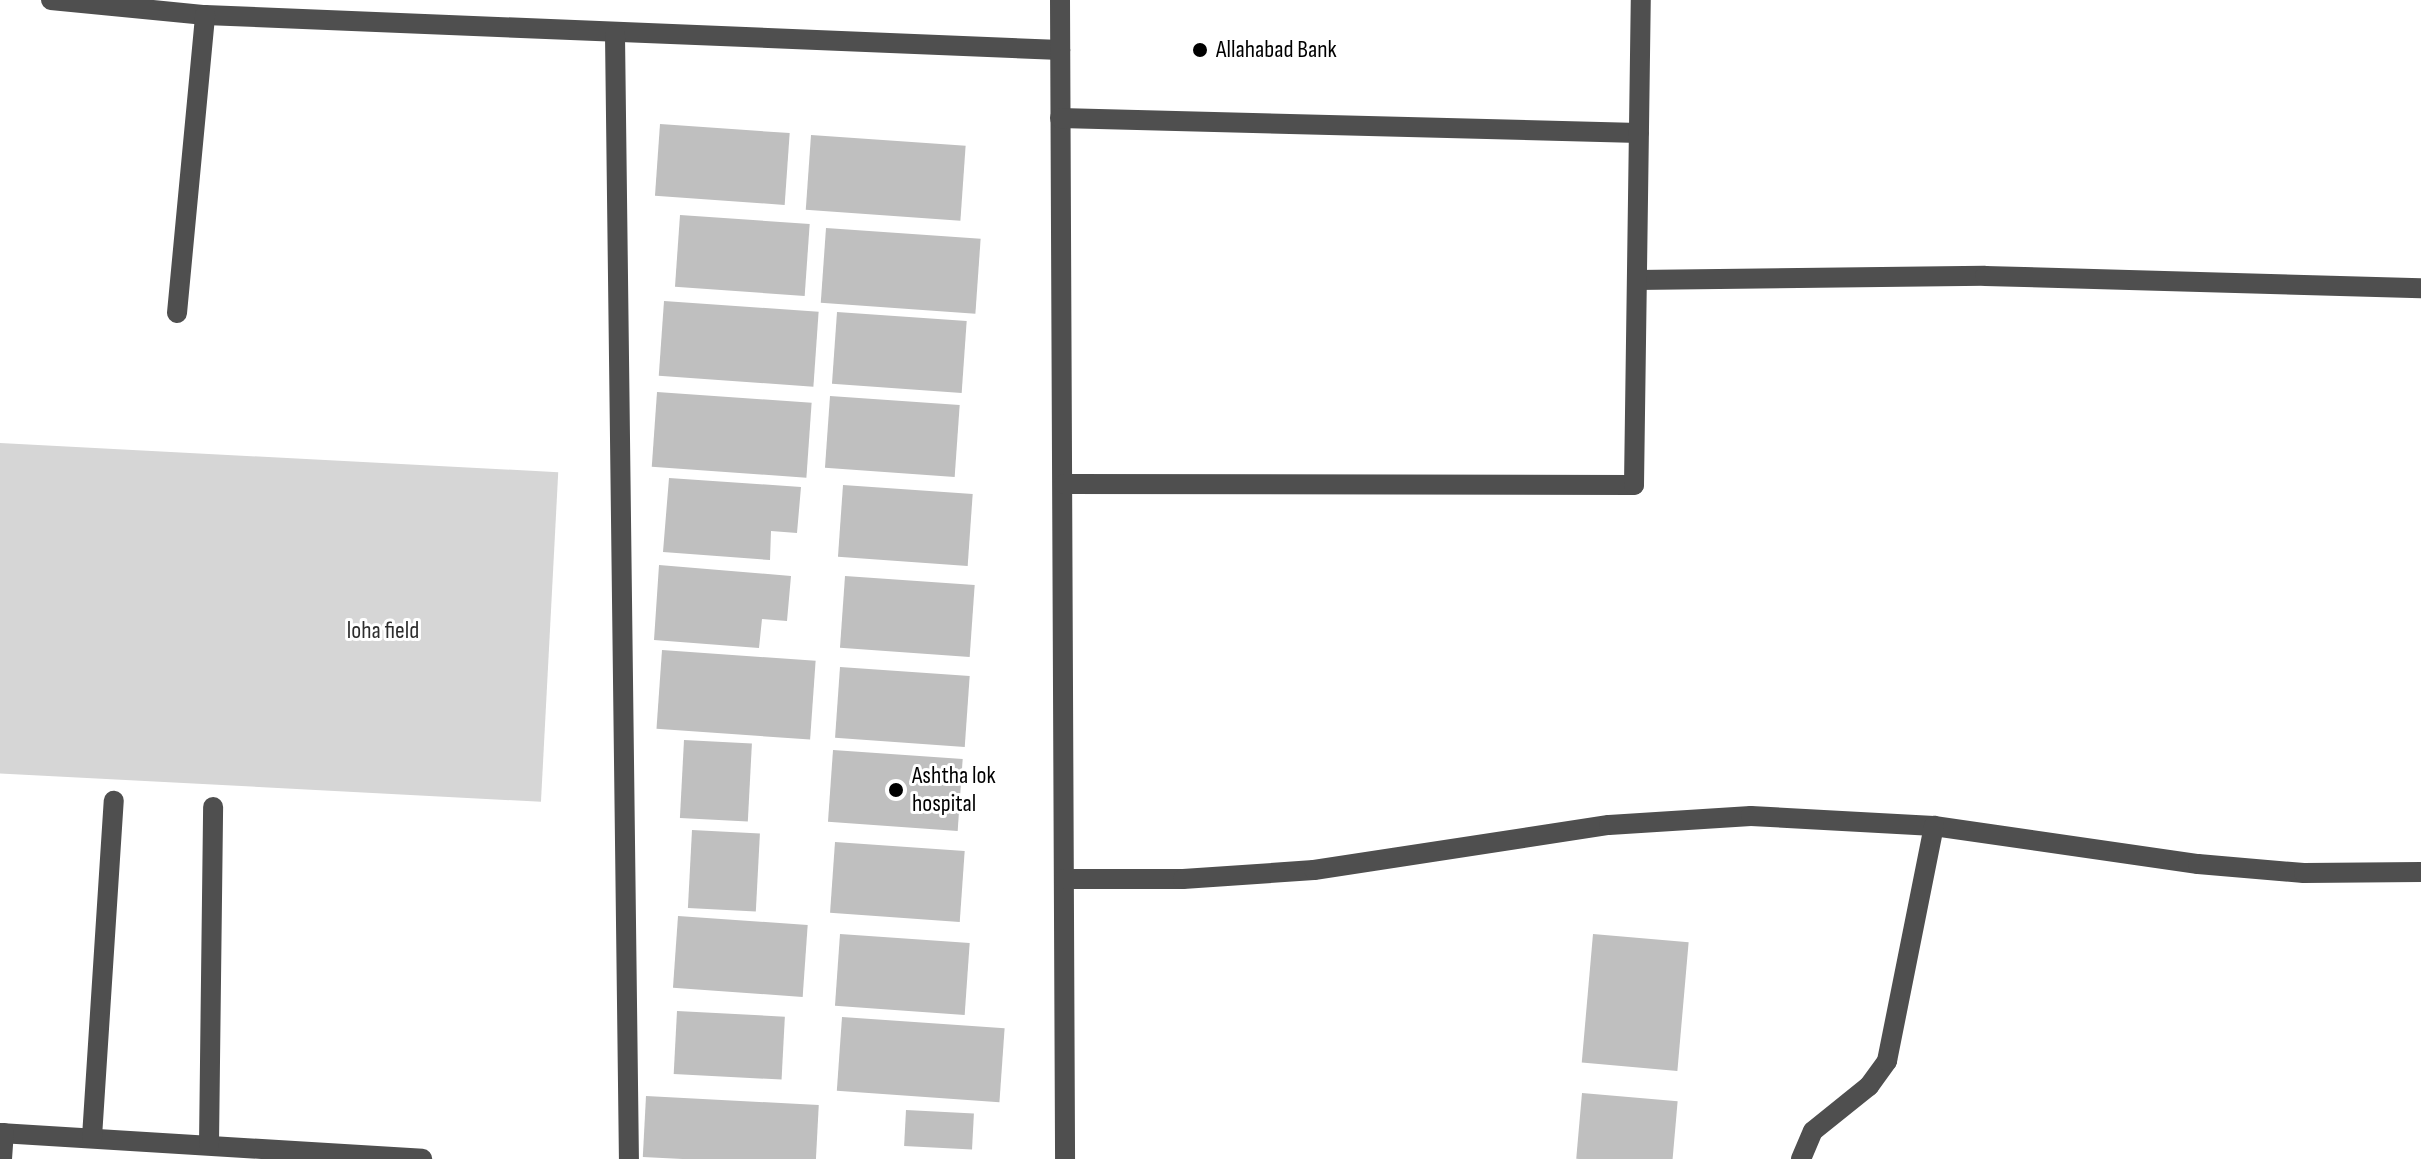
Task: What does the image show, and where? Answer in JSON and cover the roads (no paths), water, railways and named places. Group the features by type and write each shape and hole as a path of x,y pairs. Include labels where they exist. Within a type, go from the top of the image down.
{"street":[{"path":"51,0 205,15 615,35 1060,50"},
{"path":"1060,0 1065,1159"},
{"path":"1064,484 1634,485 1641,0"},
{"path":"177,313 205,15"},
{"path":"615,35 629,1159"},
{"path":"1060,118 1639,133"},
{"path":"1637,280 1985,276 2421,288"},
{"path":"92,1137 114,801"},
{"path":"209,1144 213,807"},
{"path":"1064,879 1183,879 1314,870 1625,824 1751,816 1934,826 2198,864 2304,873 2421,872"},
{"path":"1801,1159 1813,1131 1869,1086 1887,1061 1934,826"},
{"path":"2,1159 2,1133 422,1159"}],"place":[{"name":"Allahabad Bank","path":"1200,50"},
{"name":"Ashtha lok hospital","path":"896,790"}],"park label":[{"name":"loha field","path":"383,631"}]}
